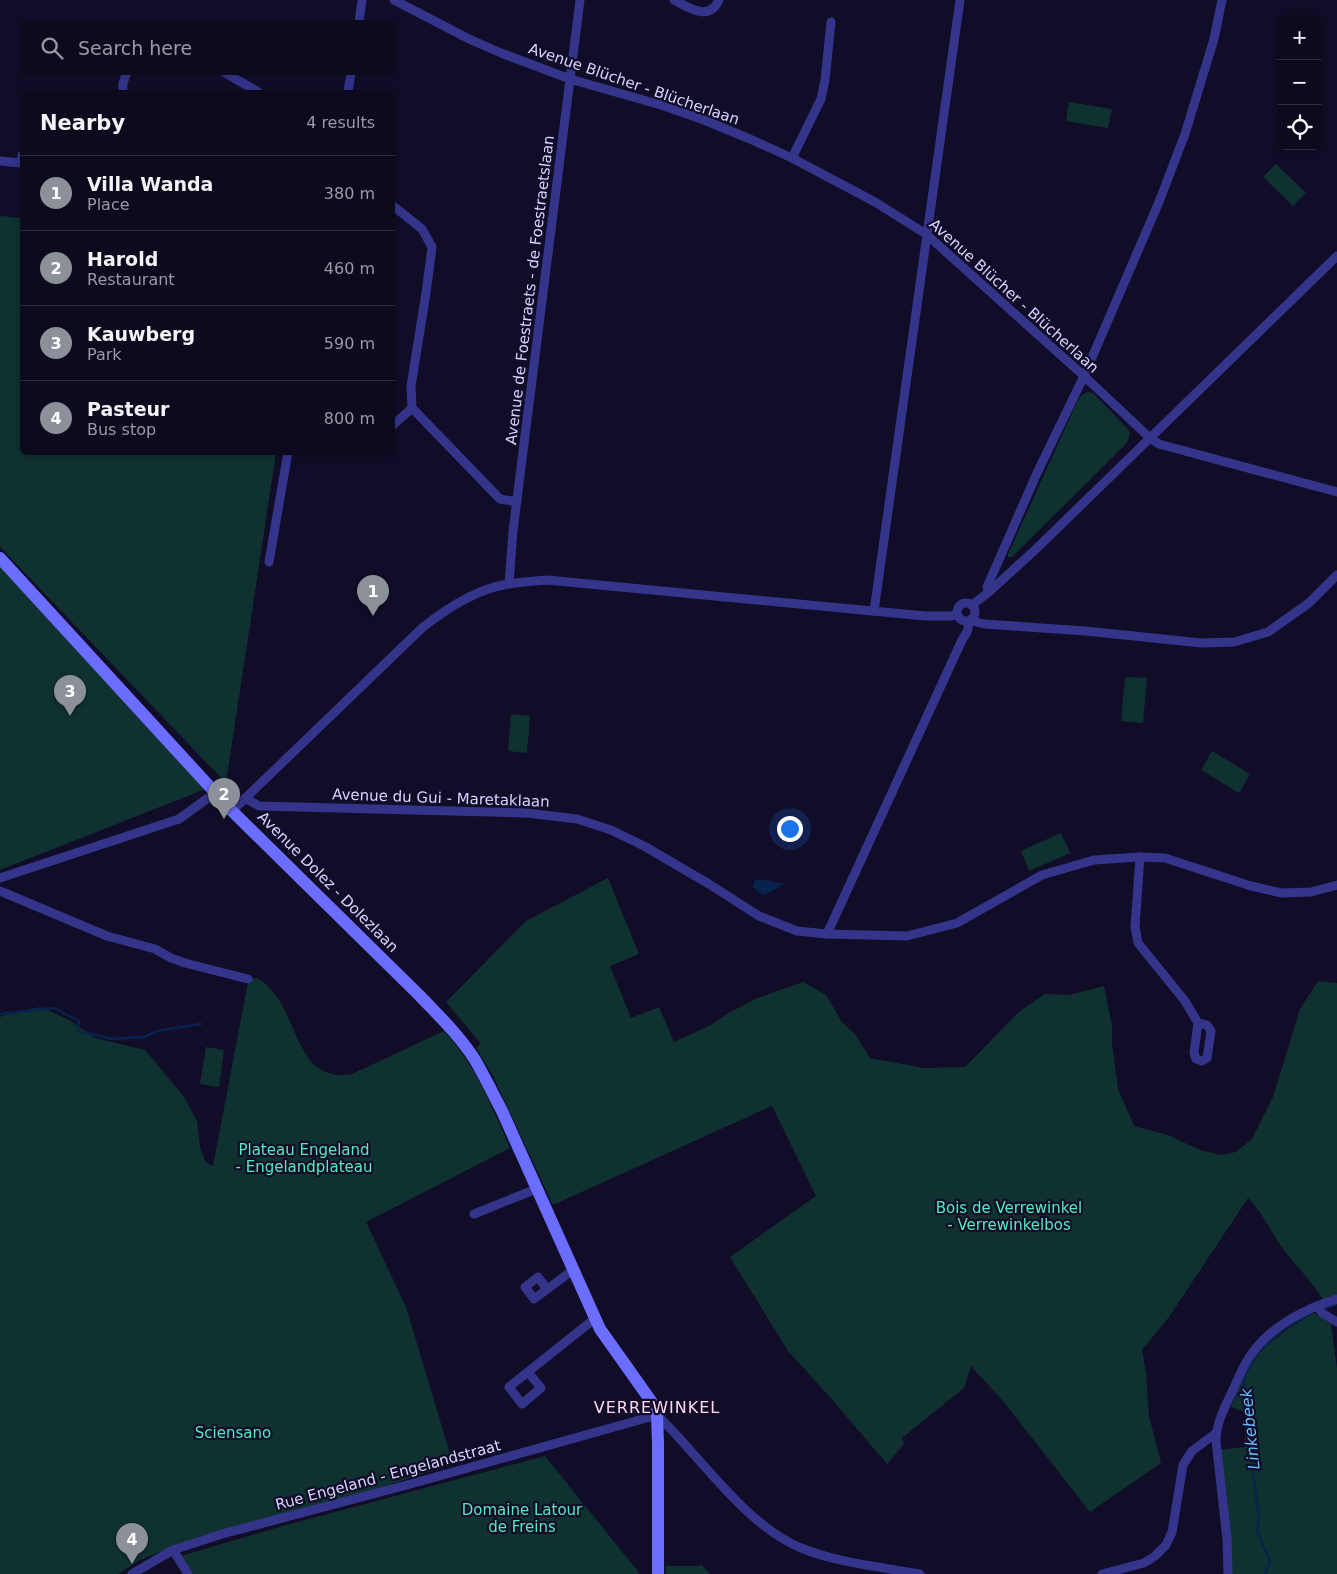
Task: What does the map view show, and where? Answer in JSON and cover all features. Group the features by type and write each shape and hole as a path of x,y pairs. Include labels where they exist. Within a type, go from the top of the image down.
{"street":[{"path":"359,20 362,0"},
{"name":"Avenue Blücher - Blücherlaan","path":"394,0 469,40 501,53 570,79 704,120 792,158 875,202 926,234 1150,438 1159,444 1337,492"},
{"name":"Avenue de Foestraets - de Foestraetslaan","path":"509,584 512,539 580,0"},
{"path":"674,0 702,13 709,11 719,0"},
{"path":"874,611 960,0"},
{"path":"989,592 987,588 998,561 1084,376 1185,134 1214,39 1222,0"},
{"path":"792,158 821,98 825,80 831,22"},
{"path":"123,90 126,75"},
{"path":"229,75 255,90"},
{"path":"348,90 351,75"},
{"path":"0,161 20,163"},
{"path":"395,207 422,229 432,247 411,386 412,408 500,499 517,502"},
{"path":"973,608 1337,256"},
{"path":"395,423 412,408"},
{"path":"269,562 287,455"},
{"name":"Avenue Dolez - Dolezlaan","path":"0,558 232,810 420,996 463,1044 486,1078 595,1319 612,1347 651,1401 657,1415 723,1488 757,1520 789,1542 825,1556 920,1574"},
{"path":"232,810 422,628 443,611 466,598 509,584 547,580 925,616 958,616 965,621 971,620 984,624 1086,631 1201,643 1234,642 1268,632 1309,603 1337,575"},
{"path":"962,640 963,631 958,616 958,608 961,604 967,603 991,623"},
{"path":"827,934 962,640 968,632 974,615 973,608"},
{"path":"0,878 178,819 215,792"},
{"name":"Avenue du Gui - Maretaklaan","path":"245,798 259,806 518,813 577,819 611,830 644,846 759,916 798,931 827,934 907,936 957,923 1042,875 1094,860 1140,856 1165,858 1251,886 1282,893 1312,892 1337,886"},
{"path":"1140,856 1135,927 1138,943 1185,1001 1198,1023"},
{"path":"0,891 107,936 155,949 170,958 248,979"},
{"path":"474,1214 536,1189"},
{"path":"547,1289 573,1270"},
{"path":"1228,1574 1227,1540 1216,1433 1223,1412 1251,1354 1273,1332 1317,1306 1337,1299"},
{"path":"1317,1306 1322,1314 1337,1322"},
{"path":"528,1372 595,1319"},
{"path":"657,1415 658,1574"},
{"name":"Rue Engeland - Engelandstraat","path":"132,1574 173,1550 222,1534 407,1485 657,1415"},
{"path":"1102,1574 1144,1563 1155,1556 1166,1545 1172,1532 1183,1465 1192,1451 1216,1433"},
{"path":"173,1550 188,1574"}],"green space":[{"path":"1069,102 1112,109 1108,128 1066,121"},
{"path":"1276,164 1306,193 1293,206 1263,177"},
{"path":"0,216 20,218 20,455 276,455 226,783 0,547"},
{"path":"1088,392 1093,393 1128,429 1128,440 1012,557 1008,557 1078,400"},
{"path":"0,563 208,788 0,870"},
{"path":"1125,677 1147,678 1143,723 1121,721"},
{"path":"511,714 530,716 527,753 508,751"},
{"path":"1212,751 1250,774 1239,793 1201,770"},
{"path":"1061,833 1070,853 1029,871 1021,851"},
{"name":"Bois de Verrewinkel - Verrewinkelbos","path":"608,878 639,954 610,966 631,1018 659,1007 674,1042 711,1025 755,999 803,982 826,995 842,1022 855,1034 870,1058 924,1068 965,1067 1019,1012 1045,994 1069,995 1104,986 1112,1026 1112,1043 1118,1089 1134,1126 1168,1135 1200,1150 1221,1155 1236,1152 1252,1139 1273,1097 1300,1009 1318,981 1337,983 1337,1297 1324,1301 1281,1246 1262,1215 1248,1198 1169,1317 1142,1350 1146,1373 1149,1416 1161,1463 1090,1512 1003,1401 971,1366 964,1388 902,1438 904,1444 887,1464 788,1351 730,1257 816,1196 772,1106 553,1205 493,1076 476,1048 481,1044 446,1002 526,921"},
{"path":"249,977 260,980 273,991 283,1006 307,1055 318,1067 332,1074 352,1074 444,1031 466,1058 510,1148 366,1222 406,1307 453,1464 374,1490 173,1547 140,1560 118,1574 0,1574 0,1017 10,1013 41,1007 69,1020 95,1038 145,1050 184,1097 197,1121 200,1147 206,1163 213,1166"},
{"path":"206,1047 224,1050 219,1087 200,1084"},
{"path":"1314,1313 1331,1324 1337,1369 1337,1574 1231,1574 1219,1450 1245,1447 1245,1412 1231,1407 1247,1371 1260,1352 1286,1331"},
{"name":"Domaine Latour de Freins","path":"545,1456 640,1574 193,1574 181,1556 279,1527"},
{"path":"701,1564 710,1574 666,1574 665,1566 699,1566"}],"water":[{"path":"760,879 780,883 787,882 765,895 753,887 754,881"}],"waterway":[{"path":"0,1014 54,1008 79,1021 78,1031 112,1039 144,1037 157,1031 201,1024"},
{"name":"Linkebeek","path":"1324,1309 1337,1304"},
{"name":"Linkebeek","path":"1265,1574 1270,1562 1257,1530 1259,1518 1244,1377 1257,1353 1281,1331 1310,1314"}],"place":[{"name":"Villa Wanda","path":"373,616"},
{"name":"Kauwberg","path":"70,716"},
{"name":"Harold","path":"224,819"},
{"name":"Pasteur","path":"132,1564"}],"district":[{"name":"VERREWINKEL","path":"657,1407"}],"park label":[{"name":"Plateau Engeland - Engelandplateau","path":"304,1158"},
{"name":"Sciensano","path":"233,1433"}]}
